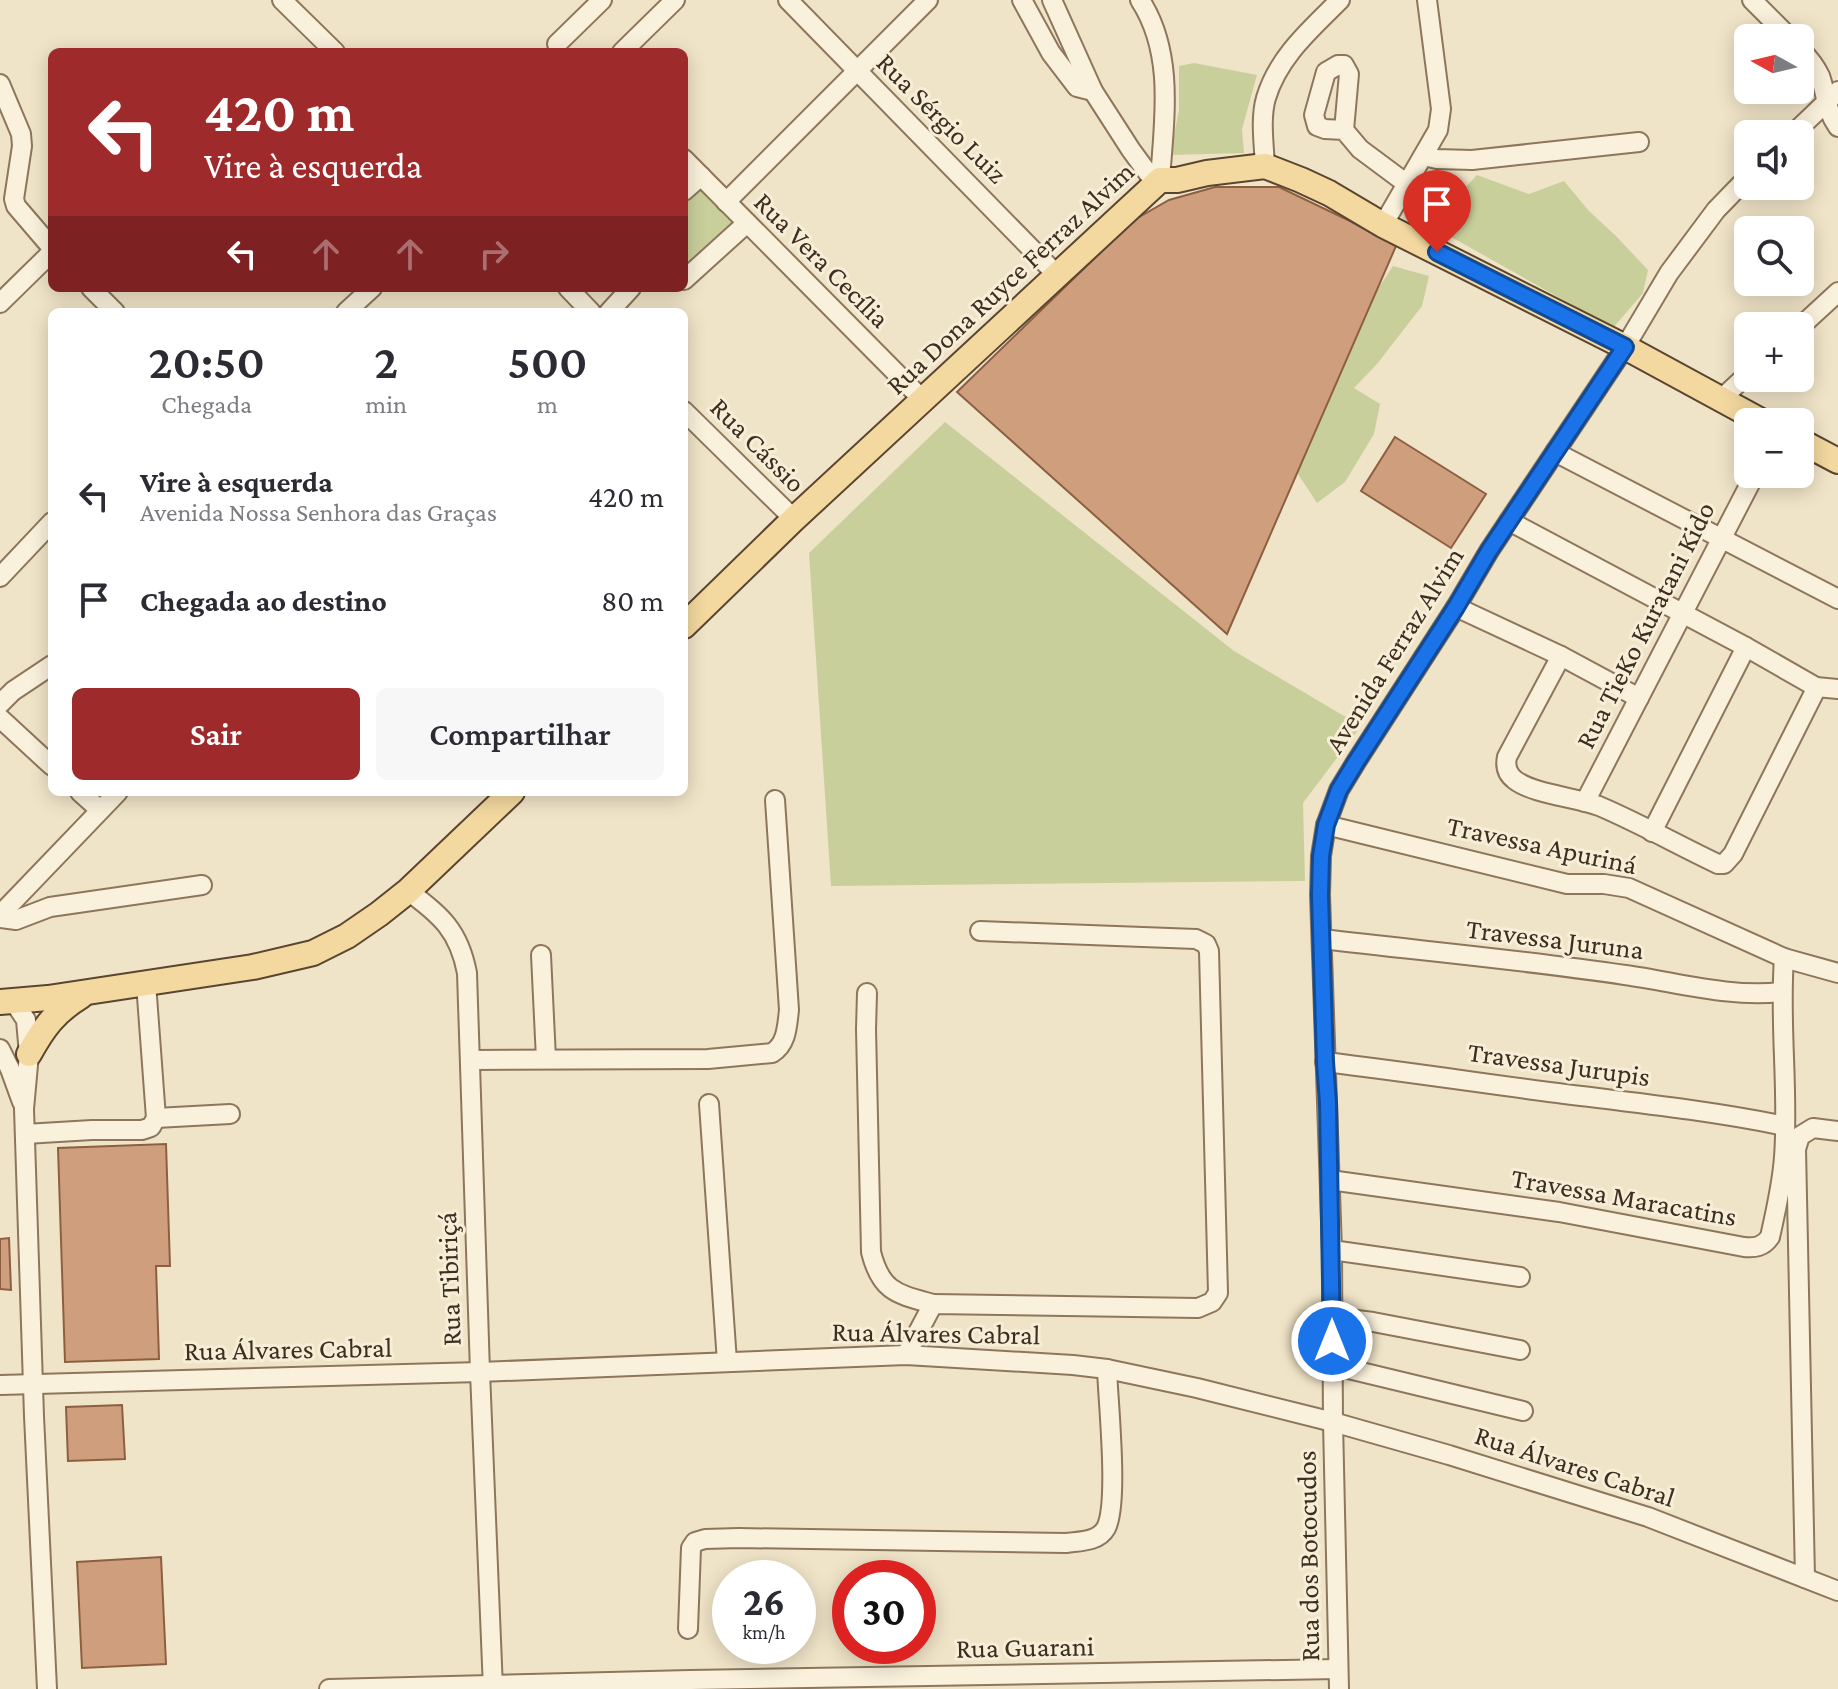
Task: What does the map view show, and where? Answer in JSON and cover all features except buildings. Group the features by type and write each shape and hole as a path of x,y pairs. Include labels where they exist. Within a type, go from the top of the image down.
{"main road":[{"name":"Rua Dona Ruyce Ferraz Alvim","path":"688,622 922,399 1158,182 1265,166"},
{"path":"1265,166 1329,193 1383,225 1625,347 1737,408"},
{"path":"1814,448 1838,461"},
{"path":"4,1003 253,967 313,953 358,929 408,891 508,796"},
{"path":"29,1054 56,1013 90,991"}],"street":[{"path":"282,0 331,48"},
{"path":"557,44 602,0"},
{"path":"626,48 675,0"},
{"name":"Rua Sérgio Luiz","path":"788,0 1057,275"},
{"path":"726,202 928,0"},
{"path":"1022,0 1051,53 1077,87 1093,91"},
{"path":"1052,0 1093,91 1131,150 1158,182"},
{"path":"1265,166 1265,100 1278,70 1298,42 1340,0"},
{"path":"1383,225 1438,130 1441,109 1427,0"},
{"path":"1752,0 1776,24"},
{"path":"1146,8 1161,49 1165,80 1158,182"},
{"path":"1814,64 1832,96 1828,113 1838,127"},
{"path":"2,92 21,134 14,199 16,206 48,245"},
{"path":"1807,120 1832,96"},
{"path":"1344,130 1360,149 1407,184"},
{"path":"1424,156 1472,160 1639,142"},
{"name":"Rua Vera Cecília","path":"688,163 922,399"},
{"path":"688,187 701,176"},
{"name":"Avenida Ferraz Alvim","path":"1333,1422 1332,1250 1320,895 1326,825 1339,790 1509,521 1625,347 1669,273 1716,210 1734,191"},
{"path":"688,276 747,223"},
{"path":"0,303 48,254"},
{"path":"95,292 111,308"},
{"path":"350,308 368,292"},
{"path":"572,292 587,308"},
{"path":"613,308 627,292"},
{"path":"1814,314 1838,292"},
{"path":"1721,399 1734,387"},
{"name":"Rua Cássio","path":"688,420 794,519"},
{"path":"1555,452 1838,599"},
{"name":"Rua TieKo Kuratani Kido","path":"1585,802 1747,488"},
{"path":"1509,521 1816,687 1838,689"},
{"path":"0,577 48,526"},
{"path":"1456,607 1561,656 1639,698"},
{"path":"1652,832 1746,647"},
{"path":"1561,656 1507,757 1508,772 1527,787 1598,806 1718,864 1728,861 1816,687"},
{"path":"0,704 13,691 48,668"},
{"path":"0,718 48,762"},
{"path":"84,796 100,810"},
{"path":"0,917 114,796"},
{"path":"470,1060 708,1059 772,1053 780,1048 789,1010 775,800"},
{"name":"Travessa Apuriná","path":"1326,825 1558,882 1629,888 1784,958 1838,973"},
{"path":"0,917 16,920 50,907 202,885"},
{"name":"Rua Tibiriçá","path":"408,891 430,907 453,933 462,950 467,973 493,1688"},
{"path":"867,993 871,1252 876,1271 885,1283 901,1295 933,1304 1198,1308 1212,1302 1218,1293 1210,967 1206,944 1196,939 980,931"},
{"name":"Travessa Juruna","path":"1322,939 1624,974 1706,988 1759,994 1781,992"},
{"path":"541,955 546,1059"},
{"name":"Travessa Maracatins","path":"1330,1180 1544,1210 1744,1247 1759,1247 1770,1237 1781,1190 1785,1126 1781,992 1784,958"},
{"path":"25,1134 142,1130 151,1127 156,1118 146,983"},
{"path":"4,1003 26,1020 29,1054 24,1109 47,1689"},
{"path":"0,1049 24,1109"},
{"name":"Travessa Jurupis","path":"1325,1062 1704,1112 1785,1126"},
{"path":"709,1104 727,1362"},
{"path":"156,1118 230,1114"},
{"path":"1805,1578 1796,1149 1800,1136 1813,1128 1838,1131"},
{"path":"1332,1250 1520,1277"},
{"path":"906,1355 933,1304"},
{"path":"1332,1317 1520,1350"},
{"name":"Rua Álvares Cabral","path":"0,1385 480,1372 906,1355 1073,1365 1197,1388 1449,1455 1648,1517 1838,1591"},
{"path":"1332,1365 1523,1411"},
{"path":"688,1629 691,1548 695,1542 705,1539 1066,1543 1092,1540 1105,1528 1110,1507 1107,1369"},
{"name":"Rua dos Botocudos","path":"1333,1422 1339,1689"},
{"name":"Rua Guarani","path":"329,1689 1338,1669"}],"green space":[{"path":"1194,63 1257,75 1242,129 1244,153 1170,155 1179,110 1179,66"},
{"path":"1477,175 1529,194 1564,181 1589,211 1648,270 1643,293 1613,328 1430,225"},
{"path":"701,176 747,223 688,276 688,187"},
{"path":"1393,266 1429,276 1422,306 1354,388 1380,404 1374,434 1345,482 1317,503 1277,442"},
{"path":"945,422 1234,651 1361,726 1303,803 1305,881 831,886 809,553"}],"route":[{"path":"1332,1341 1332,1250 1320,895 1326,825 1339,790 1356,762 1489,551 1625,347 1437,252"}]}
